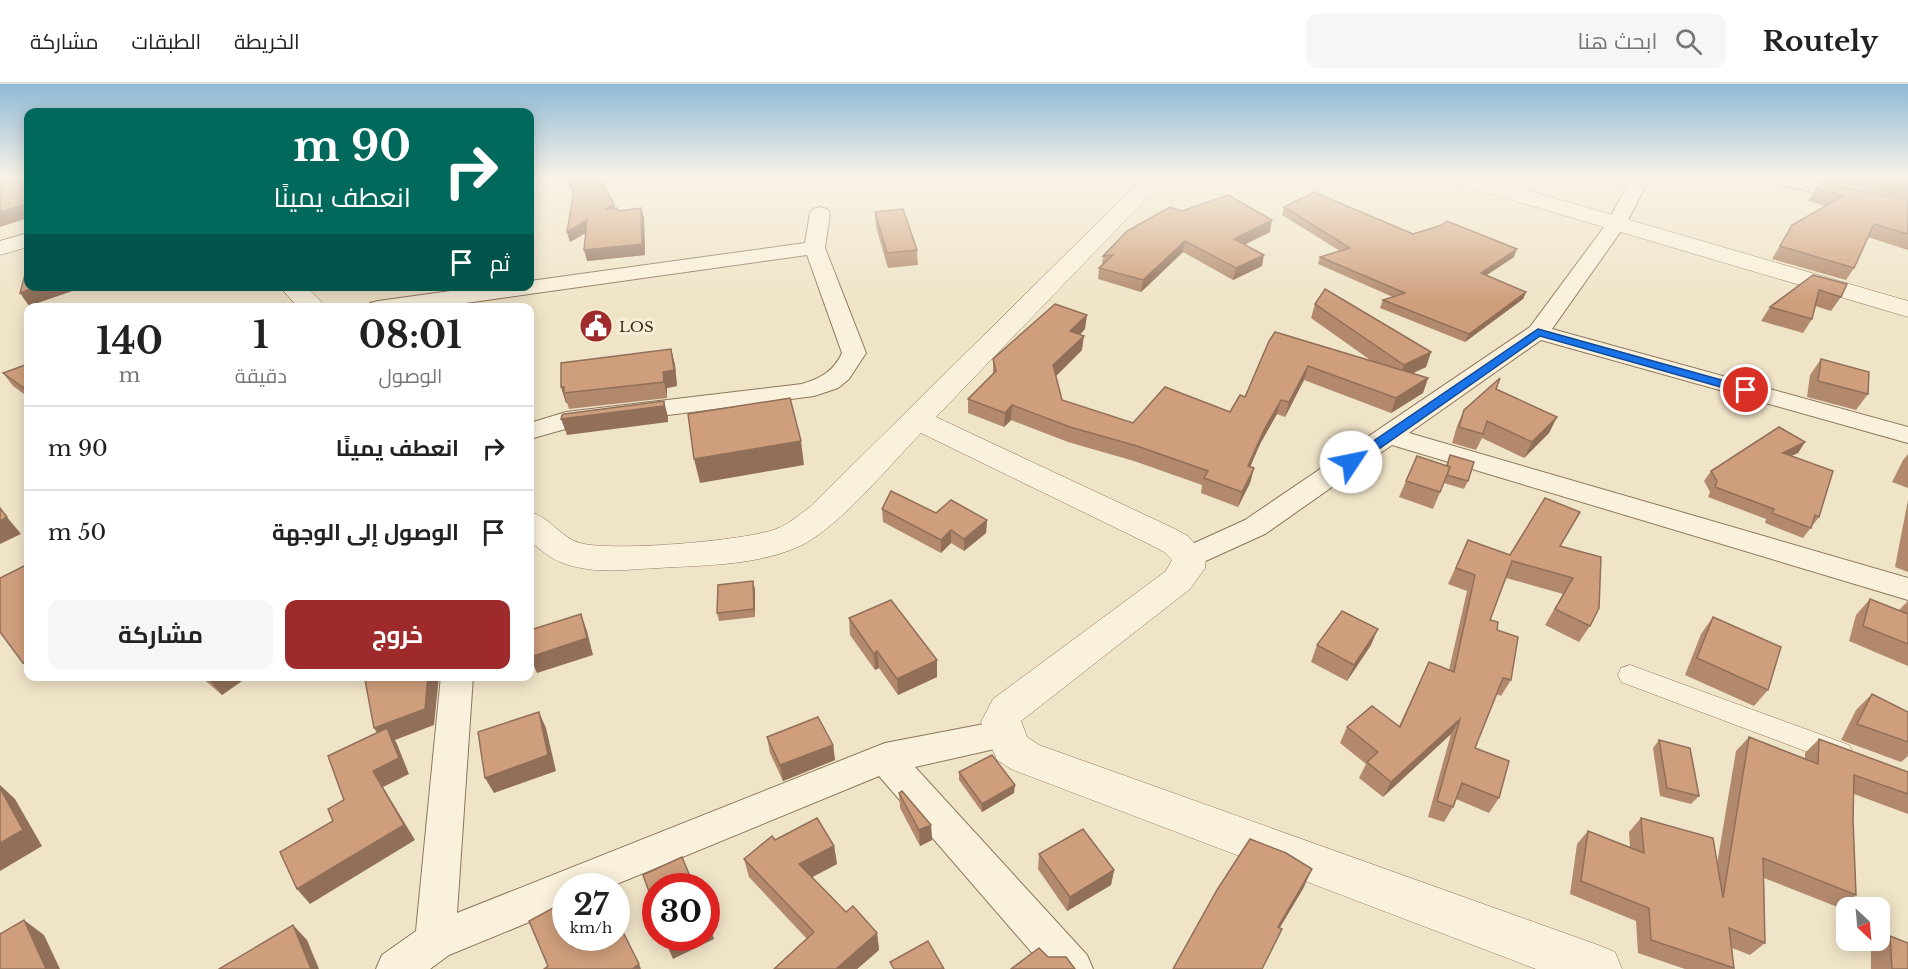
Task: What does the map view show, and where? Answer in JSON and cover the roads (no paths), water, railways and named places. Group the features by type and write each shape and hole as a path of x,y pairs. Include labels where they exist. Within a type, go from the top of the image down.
{"street":[{"path":"534,430 566,420 805,391 829,383 848,369 854,353 815,248 818,218"},
{"path":"534,526 562,550 580,556 603,559 719,552 765,545 790,537 822,514 1115,218"},
{"path":"1597,218 1908,309"},
{"path":"1189,557 1255,527 1538,333 1619,218"},
{"path":"0,248 24,241"},
{"path":"534,287 815,248"},
{"path":"296,291 309,303"},
{"path":"414,303 502,291"},
{"path":"1538,333 1908,435"},
{"path":"916,419 1161,536 1176,544 1189,557"},
{"path":"1390,436 1908,589"},
{"path":"1189,557 1188,568 1178,580 1007,710 1001,722 1011,748 1025,757 1598,969"},
{"path":"1630,675 1864,762"},
{"path":"435,941 457,681"},
{"path":"602,873 885,758 1005,734"},
{"path":"885,758 1073,969"},
{"path":"396,969 435,941 552,893"}],"place":[{"name":"LOS","path":"596,326"}]}
